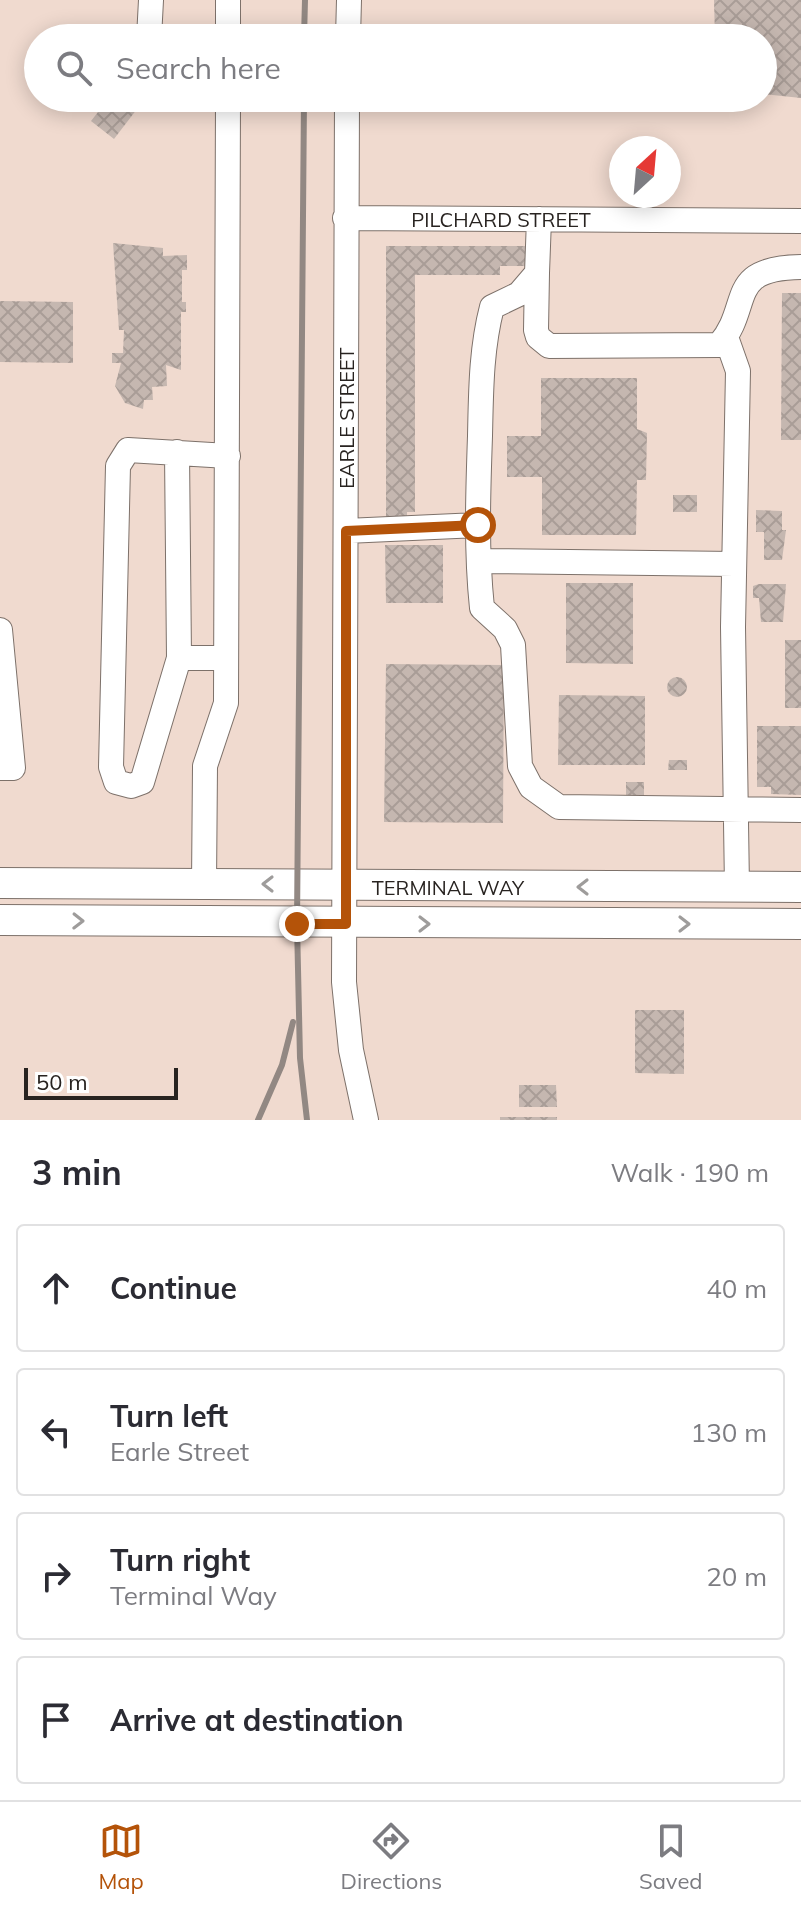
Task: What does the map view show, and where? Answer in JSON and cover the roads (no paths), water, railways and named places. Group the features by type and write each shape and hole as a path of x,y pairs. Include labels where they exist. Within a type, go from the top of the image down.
{"main road":[{"name":"TERMINAL WAY","path":"0,883 801,887"},
{"name":"TERMINAL WAY","path":"0,920 801,924"}],"street":[{"path":"150,24 151,0"},
{"path":"228,0 228,24"},
{"path":"348,24 349,0"},
{"path":"204,884 203,784 226,703 228,112"},
{"name":"EARLE STREET","path":"347,112 344,982 366,1120"},
{"name":"PILCHARD STREET","path":"345,218 801,221"},
{"path":"539,219 536,330 538,337 549,346 719,345 726,337 742,292 752,280 768,271 801,267"},
{"path":"537,273 519,294 492,307 483,341 478,525 482,608 505,629 513,645 520,766 531,787 559,807 801,810"},
{"path":"726,337 738,371 734,564 739,810 737,887"},
{"path":"177,452 179,658 142,782 131,786 116,782 111,767 118,466 128,450 177,452 228,456"},
{"path":"346,531 478,525"},
{"path":"480,561 734,564"},
{"path":"0,630 13,768 0,768"},
{"path":"179,658 226,658"}],"railway":[{"path":"304,24 305,0"},
{"path":"304,112 297,924 300,1058 307,1120"},
{"path":"258,1120 282,1065 293,1022"}]}
